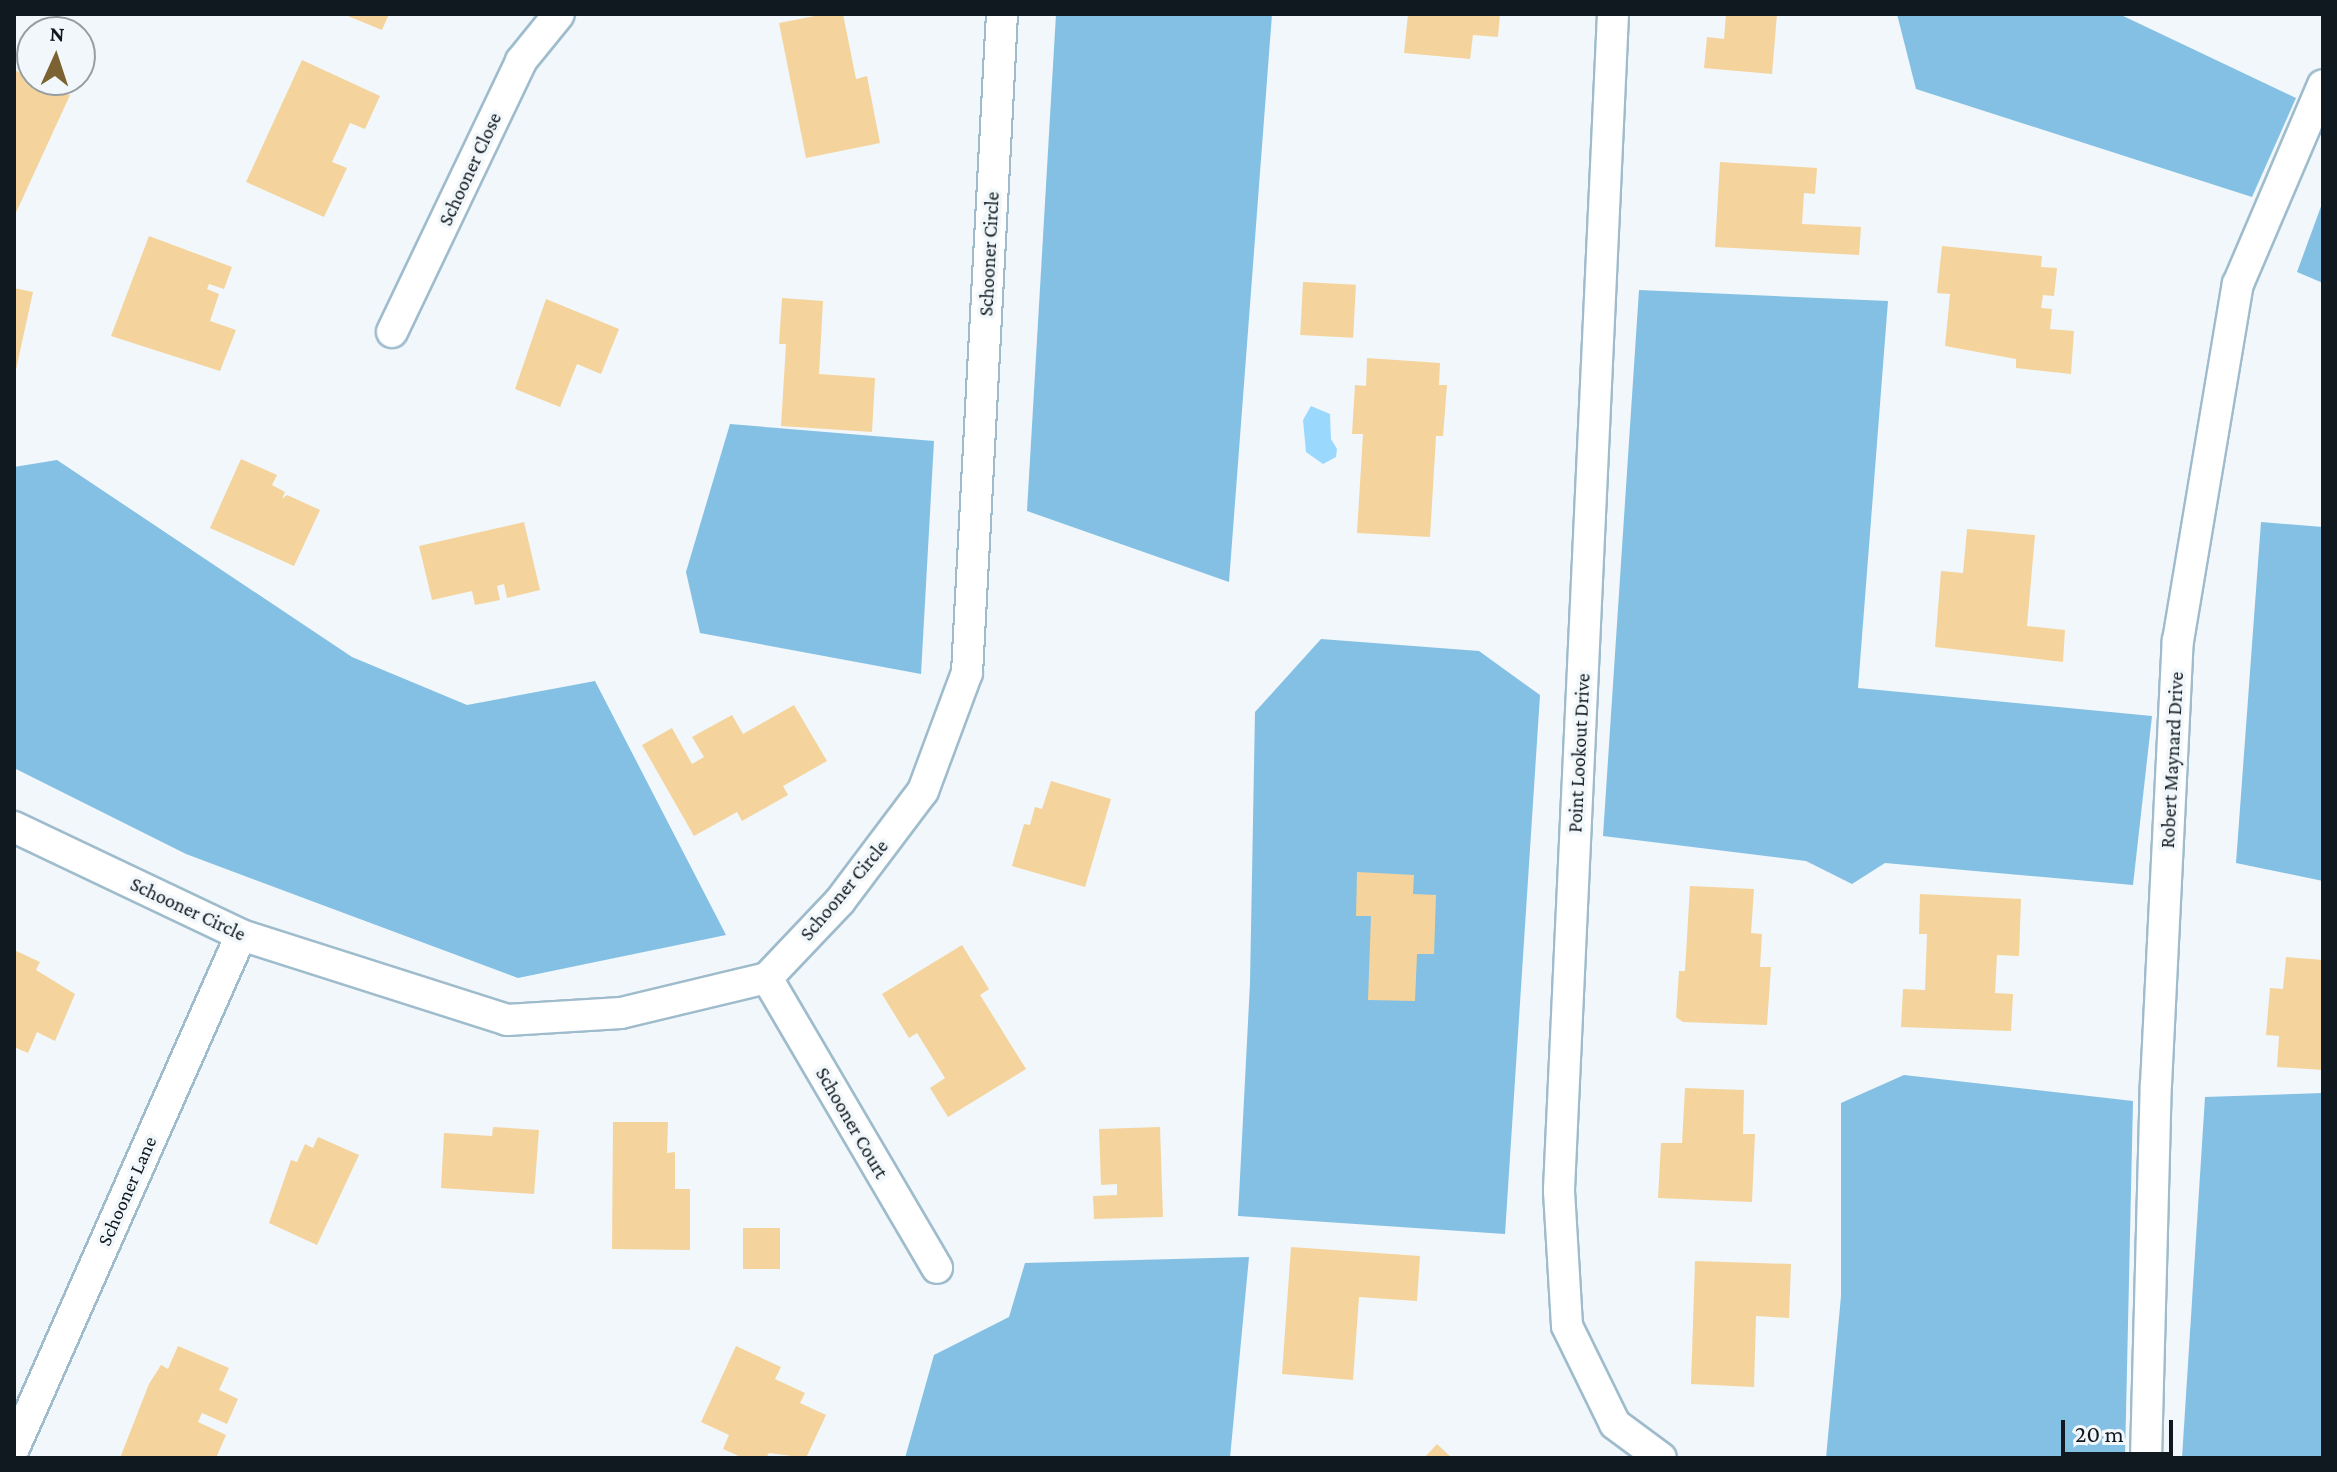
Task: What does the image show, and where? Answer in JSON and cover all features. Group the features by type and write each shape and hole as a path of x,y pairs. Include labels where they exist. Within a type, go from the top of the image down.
{"street":[{"name":"Schooner Close","path":"392,332 521,61 559,14"},
{"name":"Schooner Circle","path":"14,827 241,935 507,1020 621,1013 767,978 840,901 923,791 967,673 1002,14"},
{"name":"Point Lookout Drive","path":"1613,14 1559,1191 1567,1326 1615,1424 1661,1458"},
{"name":"Robert Maynard Drive","path":"2146,1458 2156,1085 2178,641 2238,284 2323,85"},
{"name":"Schooner Lane","path":"14,1448 241,935"},
{"name":"Schooner Court","path":"767,978 937,1268"}],"shaded area":[{"path":"1056,14 1272,14 1229,582 1027,511"},
{"path":"1897,14 2119,14 2296,98 2252,197 1916,89"},
{"path":"2323,201 2323,283 2297,272"},
{"path":"1639,290 1888,301 1858,688 2152,716 2133,885 1885,863 1852,884 1806,861 1603,836"},
{"path":"1311,406 1330,414 1331,439 1337,449 1336,457 1323,464 1306,452 1303,420"},
{"path":"730,424 934,441 921,674 700,633 686,572"},
{"path":"57,460 352,657 467,705 595,681 726,935 518,978 186,854 14,768 14,467"},
{"path":"2261,522 2323,527 2323,881 2236,863"},
{"path":"1321,639 1479,651 1540,695 1505,1234 1238,1216 1250,983 1255,712"},
{"path":"1904,1075 2133,1101 2125,1458 1826,1458 1841,1296 1841,1103"},
{"path":"2323,1093 2323,1458 2182,1458 2205,1097"},
{"path":"1249,1257 1230,1458 905,1458 934,1355 1009,1317 1025,1263"}],"building":[{"path":"343,14 389,14 382,30"},
{"path":"825,14 843,14 856,79 867,76 880,143 806,158 779,23"},
{"path":"1408,14 1500,14 1498,37 1473,35 1470,59 1404,53"},
{"path":"1726,14 1777,14 1772,74 1704,68 1707,37 1724,39"},
{"path":"302,60 380,96 365,129 350,123 332,162 347,168 324,217 246,182"},
{"path":"14,70 16,96 70,96 14,217"},
{"path":"1720,162 1817,168 1815,194 1804,193 1802,224 1861,227 1859,255 1715,247"},
{"path":"149,236 232,267 224,289 209,284 207,289 219,294 210,321 236,330 220,371 111,336"},
{"path":"1942,246 2042,256 2041,267 2057,268 2054,296 2043,295 2041,308 2052,309 2050,329 2074,331 2071,374 2016,368 2016,359 1945,346 1950,294 1937,293"},
{"path":"1303,282 1356,285 1353,338 1300,335"},
{"path":"14,288 33,292 15,374 14,374"},
{"path":"782,298 823,301 819,374 875,378 872,432 781,426 786,344 779,344"},
{"path":"546,299 619,329 601,374 577,364 560,407 515,389"},
{"path":"1367,358 1440,363 1439,385 1447,385 1443,436 1436,436 1430,537 1357,533 1363,434 1352,434 1355,385 1366,386"},
{"path":"241,459 277,475 272,485 285,492 282,499 287,495 320,510 294,566 210,528"},
{"path":"524,522 540,590 507,598 504,584 497,586 500,600 475,605 472,591 432,600 419,546"},
{"path":"1967,529 2035,535 2027,626 2065,630 2063,662 1935,647 1941,571 1963,573"},
{"path":"794,705 827,761 783,786 788,795 742,821 737,812 694,836 642,745 672,728 692,764 704,757 692,737 732,715 743,734"},
{"path":"1051,781 1111,799 1085,887 1012,866 1024,824 1030,825 1035,807 1042,809"},
{"path":"1357,872 1414,875 1413,894 1436,895 1434,954 1417,954 1415,1001 1368,1000 1371,916 1356,916"},
{"path":"1690,886 1754,889 1751,933 1762,934 1760,967 1771,967 1767,1025 1683,1022 1676,1017 1679,971 1685,971"},
{"path":"1920,894 2021,899 2019,956 1997,955 1995,993 2013,994 2011,1031 1901,1027 1903,989 1925,990 1927,934 1919,934"},
{"path":"962,945 989,989 980,995 1026,1069 948,1117 930,1088 945,1078 917,1033 909,1038 882,994"},
{"path":"14,950 40,962 36,970 75,994 55,1041 37,1032 28,1053 14,1047"},
{"path":"2286,957 2323,960 2323,1070 2277,1067 2279,1036 2266,1035 2270,988 2283,989"},
{"path":"1685,1088 1744,1090 1743,1134 1755,1134 1752,1202 1658,1198 1661,1143 1682,1143"},
{"path":"613,1122 668,1122 667,1153 675,1152 675,1189 690,1189 690,1250 612,1249"},
{"path":"493,1127 539,1130 534,1194 441,1188 444,1133 492,1136"},
{"path":"1160,1127 1163,1217 1094,1219 1093,1196 1117,1195 1117,1184 1101,1185 1099,1129"},
{"path":"318,1137 359,1155 317,1245 269,1223 291,1160 297,1162 305,1144 313,1148"},
{"path":"743,1228 780,1228 780,1269 743,1269"},
{"path":"1291,1247 1420,1256 1417,1301 1359,1297 1353,1380 1282,1374"},
{"path":"1695,1261 1791,1264 1789,1318 1756,1316 1754,1387 1691,1384"},
{"path":"178,1346 229,1368 219,1390 238,1399 227,1424 202,1413 198,1422 226,1435 216,1458 120,1458 149,1384 161,1365 168,1369"},
{"path":"736,1346 781,1367 775,1379 805,1393 800,1403 826,1415 806,1458 769,1453 766,1458 743,1458 723,1449 729,1435 701,1422"},
{"path":"1437,1444 1452,1458 1424,1458"}]}
